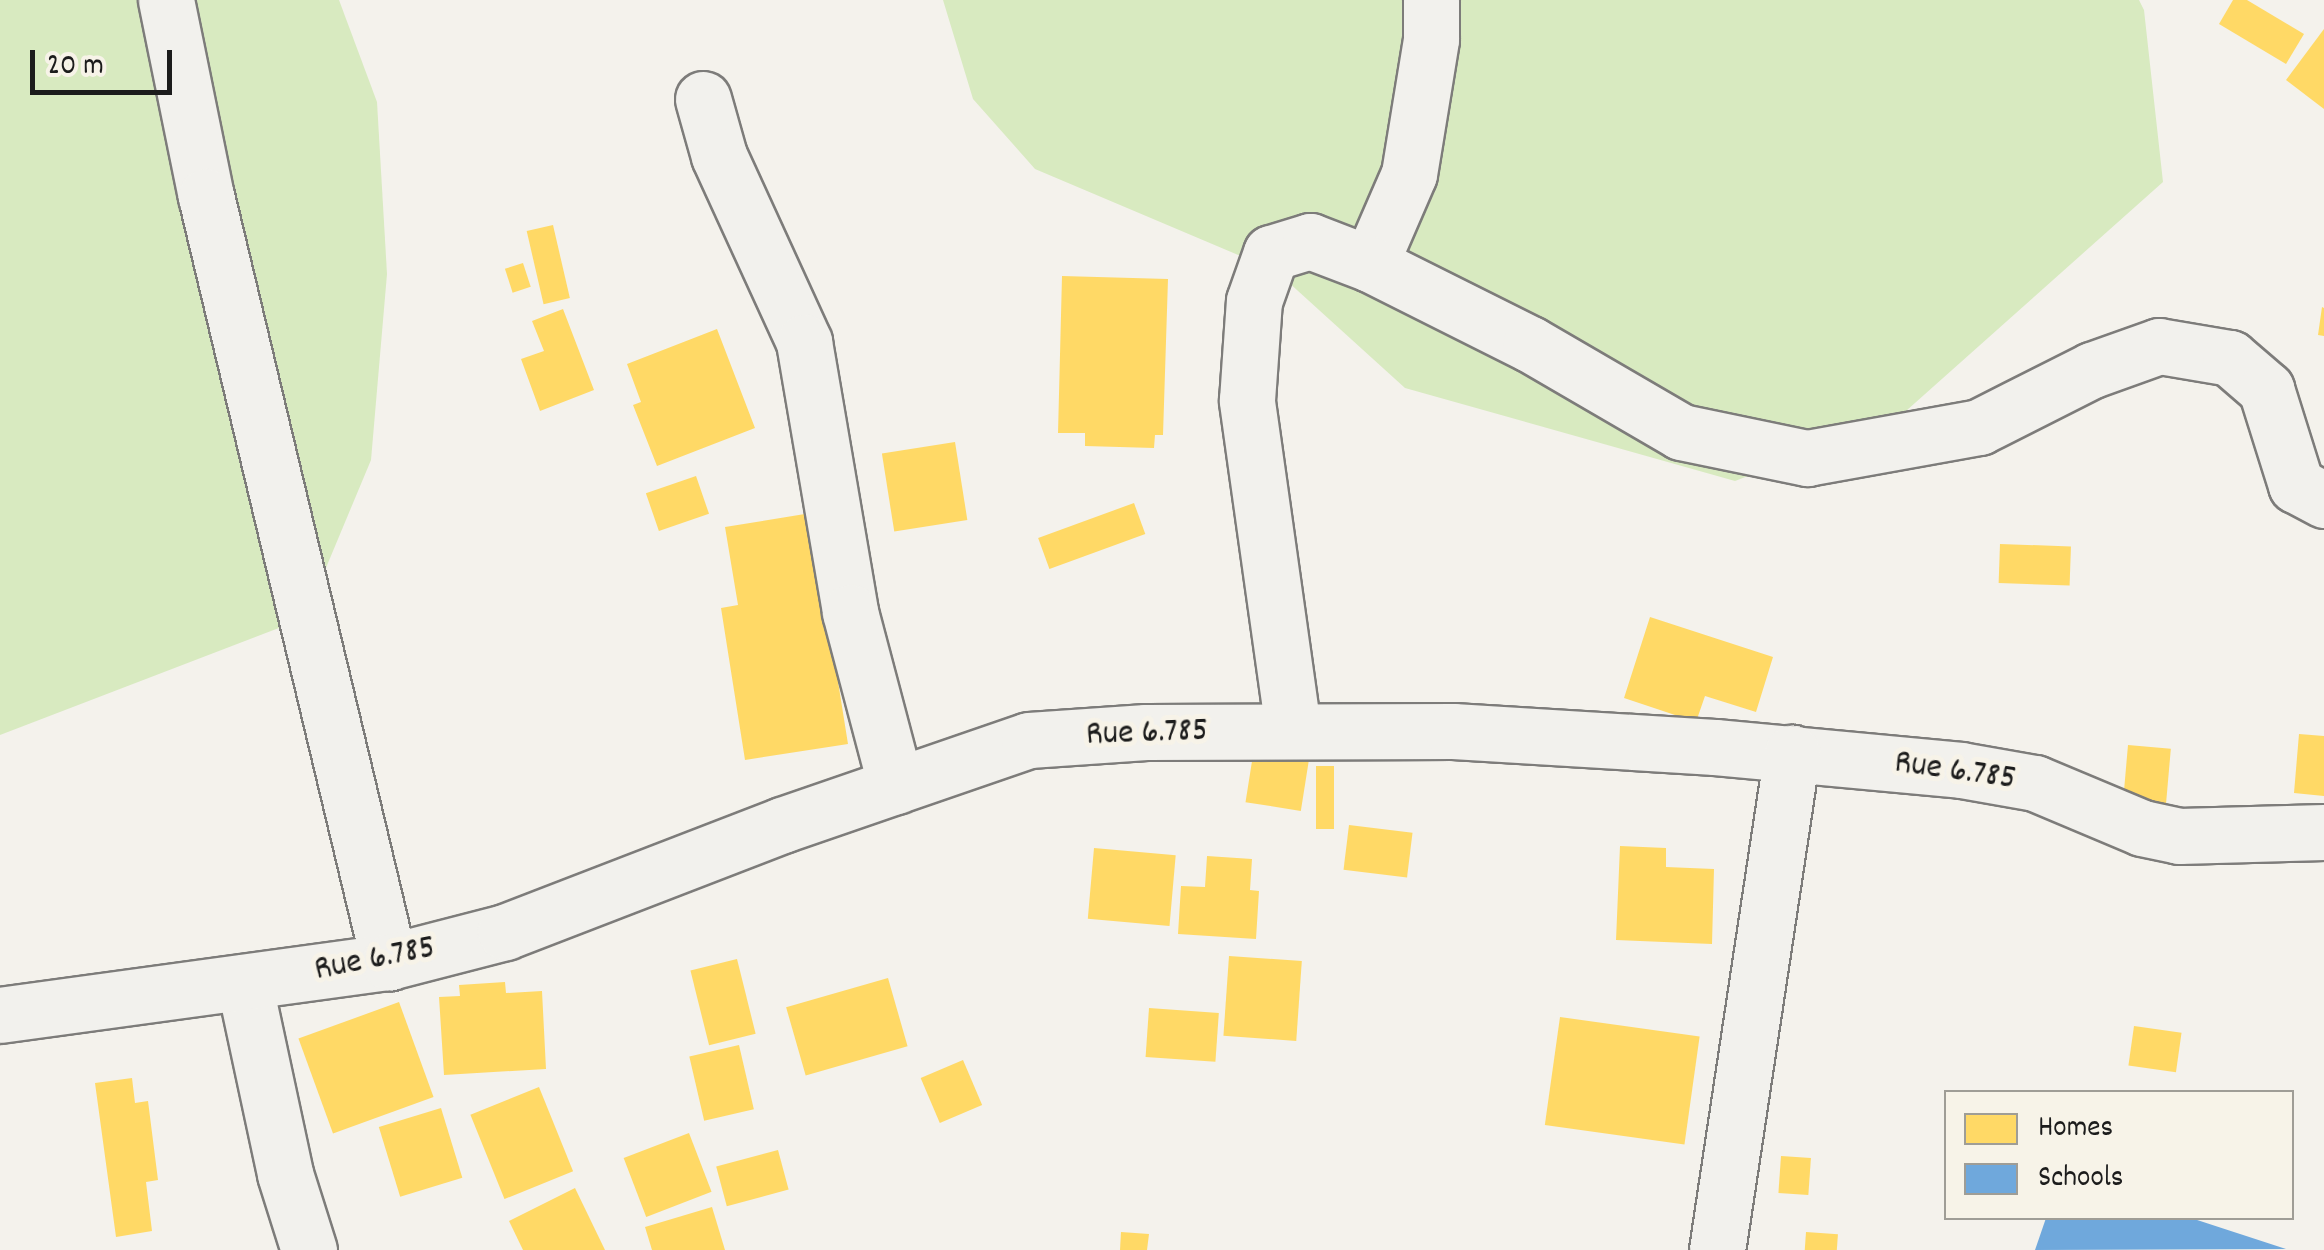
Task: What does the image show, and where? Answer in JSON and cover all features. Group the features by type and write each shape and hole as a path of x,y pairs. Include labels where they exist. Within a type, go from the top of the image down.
{"street":[{"path":"166,0 206,196 389,962"},
{"path":"1370,264 1409,174 1431,39 1430,0"},
{"path":"703,99 719,156 804,342 850,612 896,786"},
{"path":"1294,730 1247,400 1254,300 1271,253 1310,241 1370,264 1530,344 1681,432 1807,458 1979,428 2092,370 2159,346 2230,358 2266,389 2296,485 2324,500"},
{"name":"Rue 6.785","path":"0,1016 389,962 505,932 1029,740 1294,730 1453,731 1792,753 1961,770 2035,783 2142,828 2179,836 2324,832"},
{"path":"1717,1250 1792,753"},
{"path":"244,982 285,1174 310,1250"}],"green space":[{"path":"0,0 339,0 377,102 387,274 371,460 305,618 0,735"},
{"path":"943,0 2139,0 2144,10 2163,182 1897,419 1735,481 1405,388 1276,271 1035,169 973,99"}],"building: Homes":[{"path":"2233,0 2247,0 2304,34 2286,64 2219,24"},
{"path":"2324,29 2324,109 2286,80"},
{"path":"553,225 570,298 544,304 527,231"},
{"path":"523,263 531,287 513,293 505,269"},
{"path":"1062,276 1168,279 1163,435 1155,435 1154,448 1085,446 1085,433 1058,433"},
{"path":"2324,308 2324,336 2318,335"},
{"path":"563,309 594,390 540,411 521,359 544,351 532,321"},
{"path":"717,329 755,428 657,466 633,405 641,402 627,364"},
{"path":"955,442 967,520 894,532 882,454"},
{"path":"696,476 709,514 659,531 646,493"},
{"path":"1134,503 1145,534 1049,569 1038,538"},
{"path":"811,513 848,744 745,760 721,608 738,605 725,527"},
{"path":"2000,544 2071,546 2070,585 1999,583"},
{"path":"1650,617 1773,657 1756,712 1705,696 1696,722 1624,698"},
{"path":"2299,734 2324,736 2324,796 2294,793"},
{"path":"1256,736 1311,745 1301,811 1246,802"},
{"path":"2128,745 2171,749 2165,814 2122,811"},
{"path":"1316,766 1334,766 1334,829 1316,829"},
{"path":"1349,825 1413,833 1407,877 1344,870"},
{"path":"1620,846 1666,848 1666,867 1714,869 1712,944 1616,940"},
{"path":"1094,848 1176,855 1169,926 1088,919"},
{"path":"1207,856 1252,859 1250,890 1259,891 1256,939 1178,934 1181,886 1205,887"},
{"path":"1229,956 1302,961 1296,1041 1223,1036"},
{"path":"737,959 756,1034 709,1045 690,971"},
{"path":"888,978 908,1046 806,1075 786,1007"},
{"path":"505,982 506,993 542,991 546,1069 444,1075 439,997 460,996 459,985"},
{"path":"399,1002 434,1097 333,1134 298,1039"},
{"path":"1149,1008 1219,1013 1215,1062 1146,1057"},
{"path":"1560,1017 1700,1037 1684,1145 1545,1125"},
{"path":"2134,1026 2182,1033 2176,1072 2128,1066"},
{"path":"739,1045 754,1109 704,1121 689,1056"},
{"path":"963,1060 982,1105 940,1123 921,1078"},
{"path":"132,1078 135,1103 148,1101 158,1180 146,1182 152,1231 116,1237 95,1083"},
{"path":"539,1087 573,1171 504,1199 470,1115"},
{"path":"441,1108 462,1178 400,1197 379,1127"},
{"path":"689,1133 712,1192 646,1217 624,1158"},
{"path":"778,1150 789,1190 727,1206 716,1167"},
{"path":"1781,1156 1811,1158 1808,1195 1778,1193"},
{"path":"575,1188 605,1250 523,1250 509,1221"},
{"path":"712,1207 725,1250 652,1250 645,1227"},
{"path":"1121,1232 1149,1234 1147,1250 1120,1250"},
{"path":"1806,1232 1838,1234 1837,1250 1805,1250"}],"building: Schools":[{"path":"2045,1220 2197,1220 2286,1249 2035,1250"}]}
